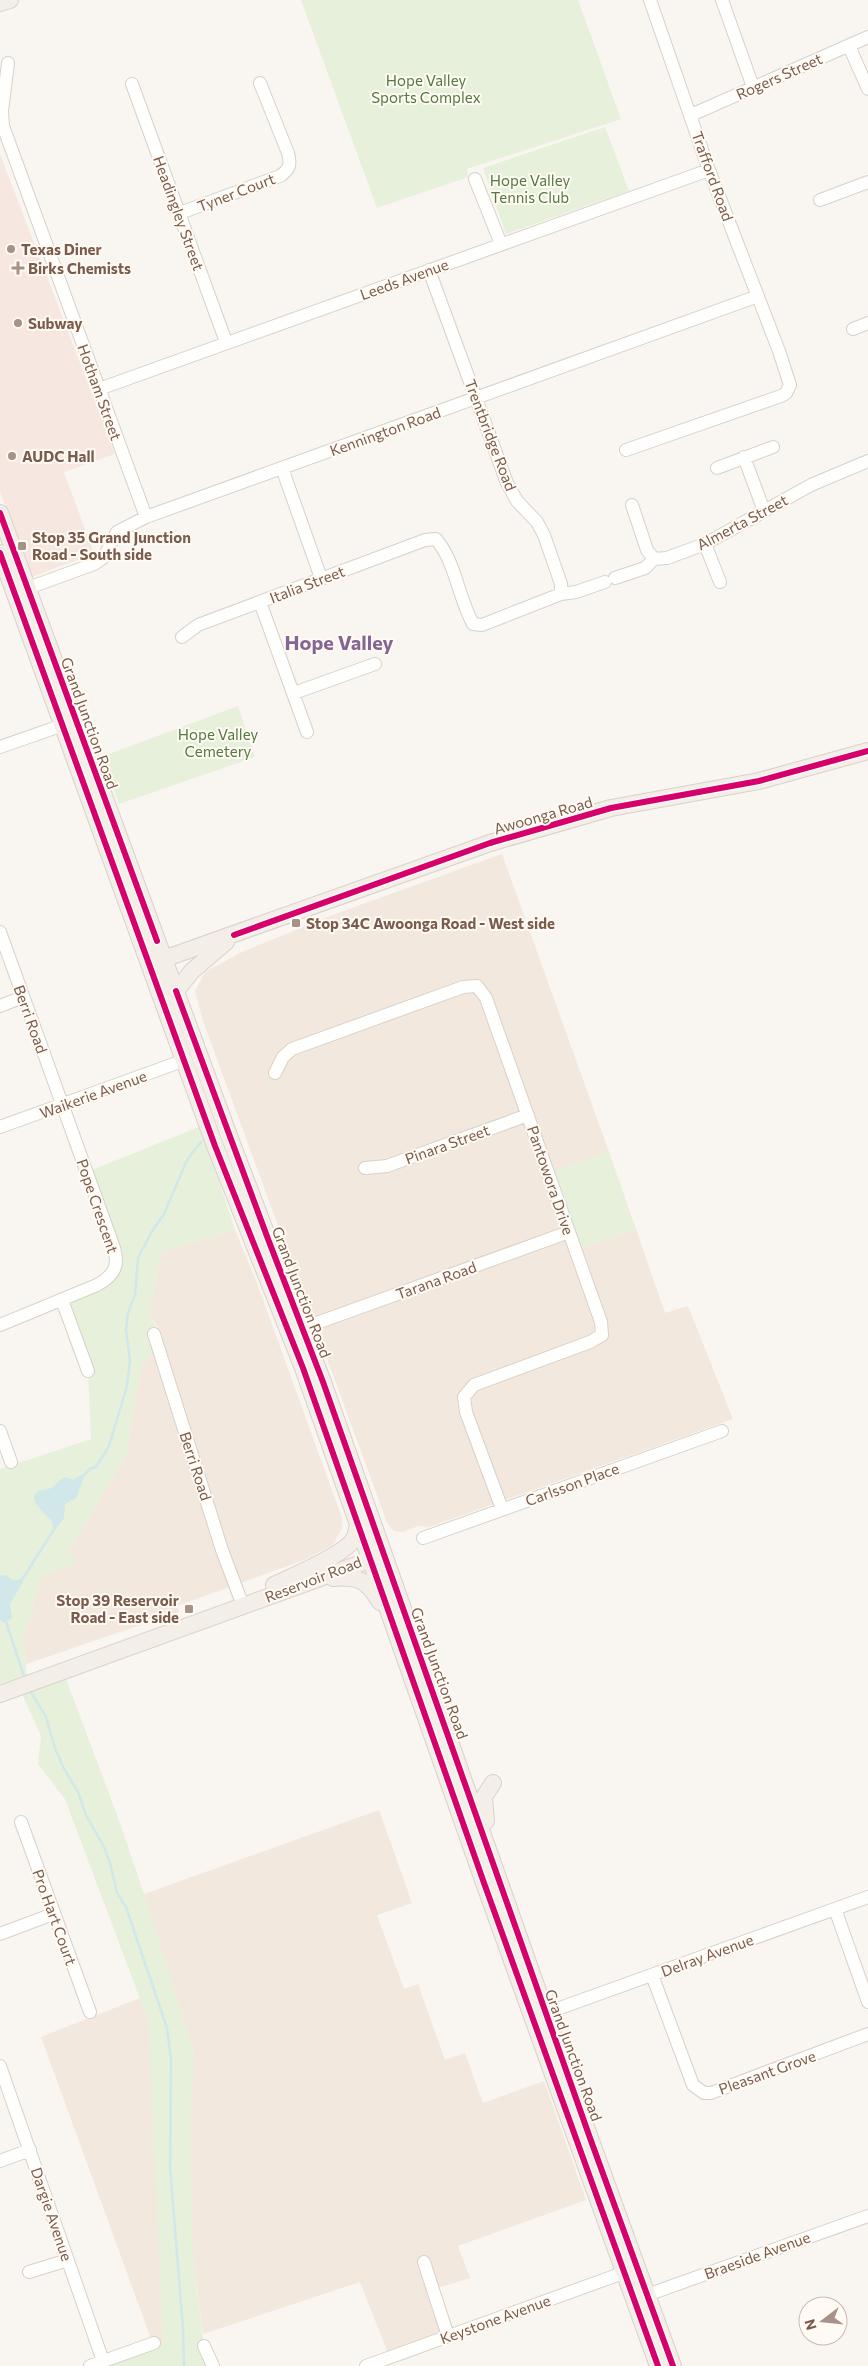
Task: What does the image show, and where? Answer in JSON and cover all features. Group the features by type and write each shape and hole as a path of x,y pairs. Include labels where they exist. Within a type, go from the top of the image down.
{"main road":[{"path":"0,3 10,0"},
{"name":"Grand Junction Road","path":"0,513 21,590 157,961 185,1060 215,1146 282,1312 358,1524 377,1554 394,1626 459,1786 490,1854 576,2140 624,2272 640,2297 673,2366"},
{"name":"Grand Junction Road","path":"0,553 21,590"},
{"name":"Awoonga Road","path":"157,961 518,835 611,808 759,781 868,751"},
{"path":"176,991 192,971 234,935"},
{"name":"Grand Junction Road","path":"157,961 176,991 231,1142 303,1328 377,1554 539,2016 571,2082 640,2297 658,2366"},
{"path":"282,1312 303,1328 300,1341 303,1368"},
{"path":"268,1588 329,1558 346,1547 353,1540 358,1524"},
{"name":"Reservoir Road","path":"0,1694 11,1684 241,1602 316,1580 359,1564 377,1554"},
{"name":"Reservoir Road","path":"241,1602 268,1588 357,1556 377,1554"},
{"path":"316,1580 349,1577 362,1580 375,1594 394,1626"},
{"path":"490,1854 484,1803 487,1792 493,1783"},
{"path":"571,2082 580,2128 580,2136 576,2140"}],"street":[{"name":"Trafford Road","path":"626,450 786,394 790,382 708,170 691,115 650,0"},
{"path":"722,0 753,87"},
{"name":"Rogers Street","path":"691,115 868,37"},
{"path":"849,46 868,89"},
{"name":"Hotham Street","path":"8,63 2,111 3,126 146,517"},
{"name":"Tyner Court","path":"180,213 280,176 288,170 291,163 288,153 260,83"},
{"name":"Headingley Street","path":"132,84 226,342"},
{"name":"Leeds Avenue","path":"99,388 708,170"},
{"path":"475,179 501,244"},
{"path":"820,200 868,182"},
{"name":"Trentbridge Road","path":"429,270 507,483 517,501 537,522 544,535 561,584 561,594"},
{"name":"Kennington Road","path":"21,590 94,564 104,557 117,532 128,524 758,296"},
{"path":"853,329 868,323"},
{"path":"717,468 773,447"},
{"path":"744,458 764,511"},
{"name":"Almerta Street","path":"436,539 446,551 467,614 473,624 482,624 561,594 576,592 645,568 654,559 667,558 705,544 811,485 868,462"},
{"path":"282,468 321,578"},
{"path":"632,505 647,550 654,559"},
{"name":"Italia Street","path":"182,637 198,625 426,540 436,539"},
{"path":"705,544 720,582"},
{"path":"260,602 307,732"},
{"path":"294,693 375,664"},
{"path":"0,747 69,722"},
{"name":"Berri Road","path":"0,932 62,1105"},
{"name":"Pantowora Drive","path":"275,1074 283,1057 292,1049 464,987 477,986 486,998 601,1322 602,1334 590,1342 474,1385 464,1397 466,1412 502,1509"},
{"path":"0,1006 23,997"},
{"name":"Waikerie Avenue","path":"0,1127 185,1060"},
{"name":"Pope Crescent","path":"0,1325 110,1278 117,1268 117,1256 62,1105"},
{"name":"Pinara Street","path":"364,1168 387,1166 528,1116"},
{"name":"Tarana Road","path":"303,1328 569,1232"},
{"path":"62,1300 88,1371"},
{"name":"Berri Road","path":"154,1334 222,1550 241,1602"},
{"path":"0,1430 11,1462"},
{"name":"Carlsson Place","path":"423,1538 722,1431"},
{"name":"Pro Hart Court","path":"21,1822 90,2012"},
{"name":"Delray Avenue","path":"539,2016 868,1897"},
{"path":"836,1909 868,2002"},
{"path":"0,1934 53,1914"},
{"name":"Pleasant Grove","path":"652,1975 693,2085 704,2093 711,2093 868,2034"},
{"name":"Dargie Avenue","path":"0,2066 103,2361"},
{"path":"0,2161 30,2150"},
{"name":"Braeside Avenue","path":"640,2297 868,2216"},
{"path":"28,2272 68,2260"},
{"path":"424,2262 448,2336"},
{"name":"Keystone Avenue","path":"366,2366 392,2362 448,2336 624,2272"},
{"path":"90,2366 154,2343"},
{"path":"204,2346 213,2366"}],"shaded area":[{"path":"0,154 115,454 64,472 94,554 31,577 0,491"},
{"path":"502,854 609,1152 554,1171 581,1248 636,1229 665,1313 688,1306 733,1419 429,1527 418,1526 403,1532 394,1531 388,1525 203,1021 195,991 205,972 242,952 335,914"},
{"path":"235,1230 257,1283 342,1518 342,1528 333,1545 304,1560 177,1606 179,1612 26,1664 23,1641 41,1577 46,1574 71,1546 129,1451 127,1446 142,1363 164,1343 157,1326 149,1314 161,1252"},
{"path":"379,1810 412,1903 377,1915 404,1989 418,1984 445,2060 465,2053 483,2103 544,2081 586,2200 458,2246 470,2278 438,2288 453,2328 388,2353 360,2282 203,2334 193,2259 156,2170 163,2343 154,2347 41,2037 140,1998 148,2020 194,2054 144,1894"}],"green space":[{"name":"Hope Valley Sports Complex","path":"301,0 578,0 621,119 467,169 468,177 377,208"},
{"name":"Hope Valley Tennis Club","path":"605,127 629,191 506,234 483,168"},
{"name":"Hope Valley Cemetery","path":"238,706 255,757 119,804 101,757"},
{"path":"201,1126 235,1230 161,1252 149,1314 165,1343 142,1363 127,1446 129,1451 71,1546 75,1564 41,1577 23,1641 27,1675 0,1684 0,1469 91,1439 88,1371 62,1300 117,1268 87,1172"},
{"path":"609,1152 636,1229 581,1248 553,1171"},
{"path":"63,1671 120,1823 154,1924 194,2054 190,2128 193,2259 204,2346 212,2366 97,2366 163,2343 148,2020 65,1799 38,1764 41,1736 19,1687"}],"water":[{"path":"86,1472 76,1498 65,1504 64,1518 54,1531 51,1520 35,1502 35,1495 39,1491 51,1488 66,1477 73,1480"},
{"path":"6,1575 14,1581 23,1578 23,1582 10,1604 12,1618 4,1623 0,1620 0,1576"}],"waterway":[{"path":"84,1475 90,1469 96,1467 109,1446 127,1386 130,1361 126,1330 128,1313 135,1295 138,1258 151,1233 164,1214 187,1160 201,1142"},
{"path":"23,1578 55,1528"},
{"path":"6,1622 25,1679"},
{"path":"29,1689 46,1717 63,1767 79,1794 86,1815 104,1847 117,1893 126,1907 167,2028 171,2059 170,2166 183,2329 184,2366"}],"cycle path":[{"path":"0,513 157,941"},
{"path":"0,553 215,1146 303,1368 484,1883 658,2366"},
{"path":"234,935 490,843 611,808 759,781 868,751"},
{"path":"176,991 323,1382 590,2138 673,2366"}],"place":[{"name":"Texas Diner","path":"11,249"},
{"name":"Birks Chemists","path":"18,268"},
{"name":"Subway","path":"18,323"},
{"name":"AUDC Hall","path":"12,456"},
{"name":"Stop 35 Grand Junction Road - South side","path":"22,546"},
{"name":"Stop 34C Awoonga Road - West side","path":"296,923"},
{"name":"Stop 39 Reservoir Road - East side","path":"189,1609"}],"district":[{"name":"Hope Valley","path":"339,642"}]}
